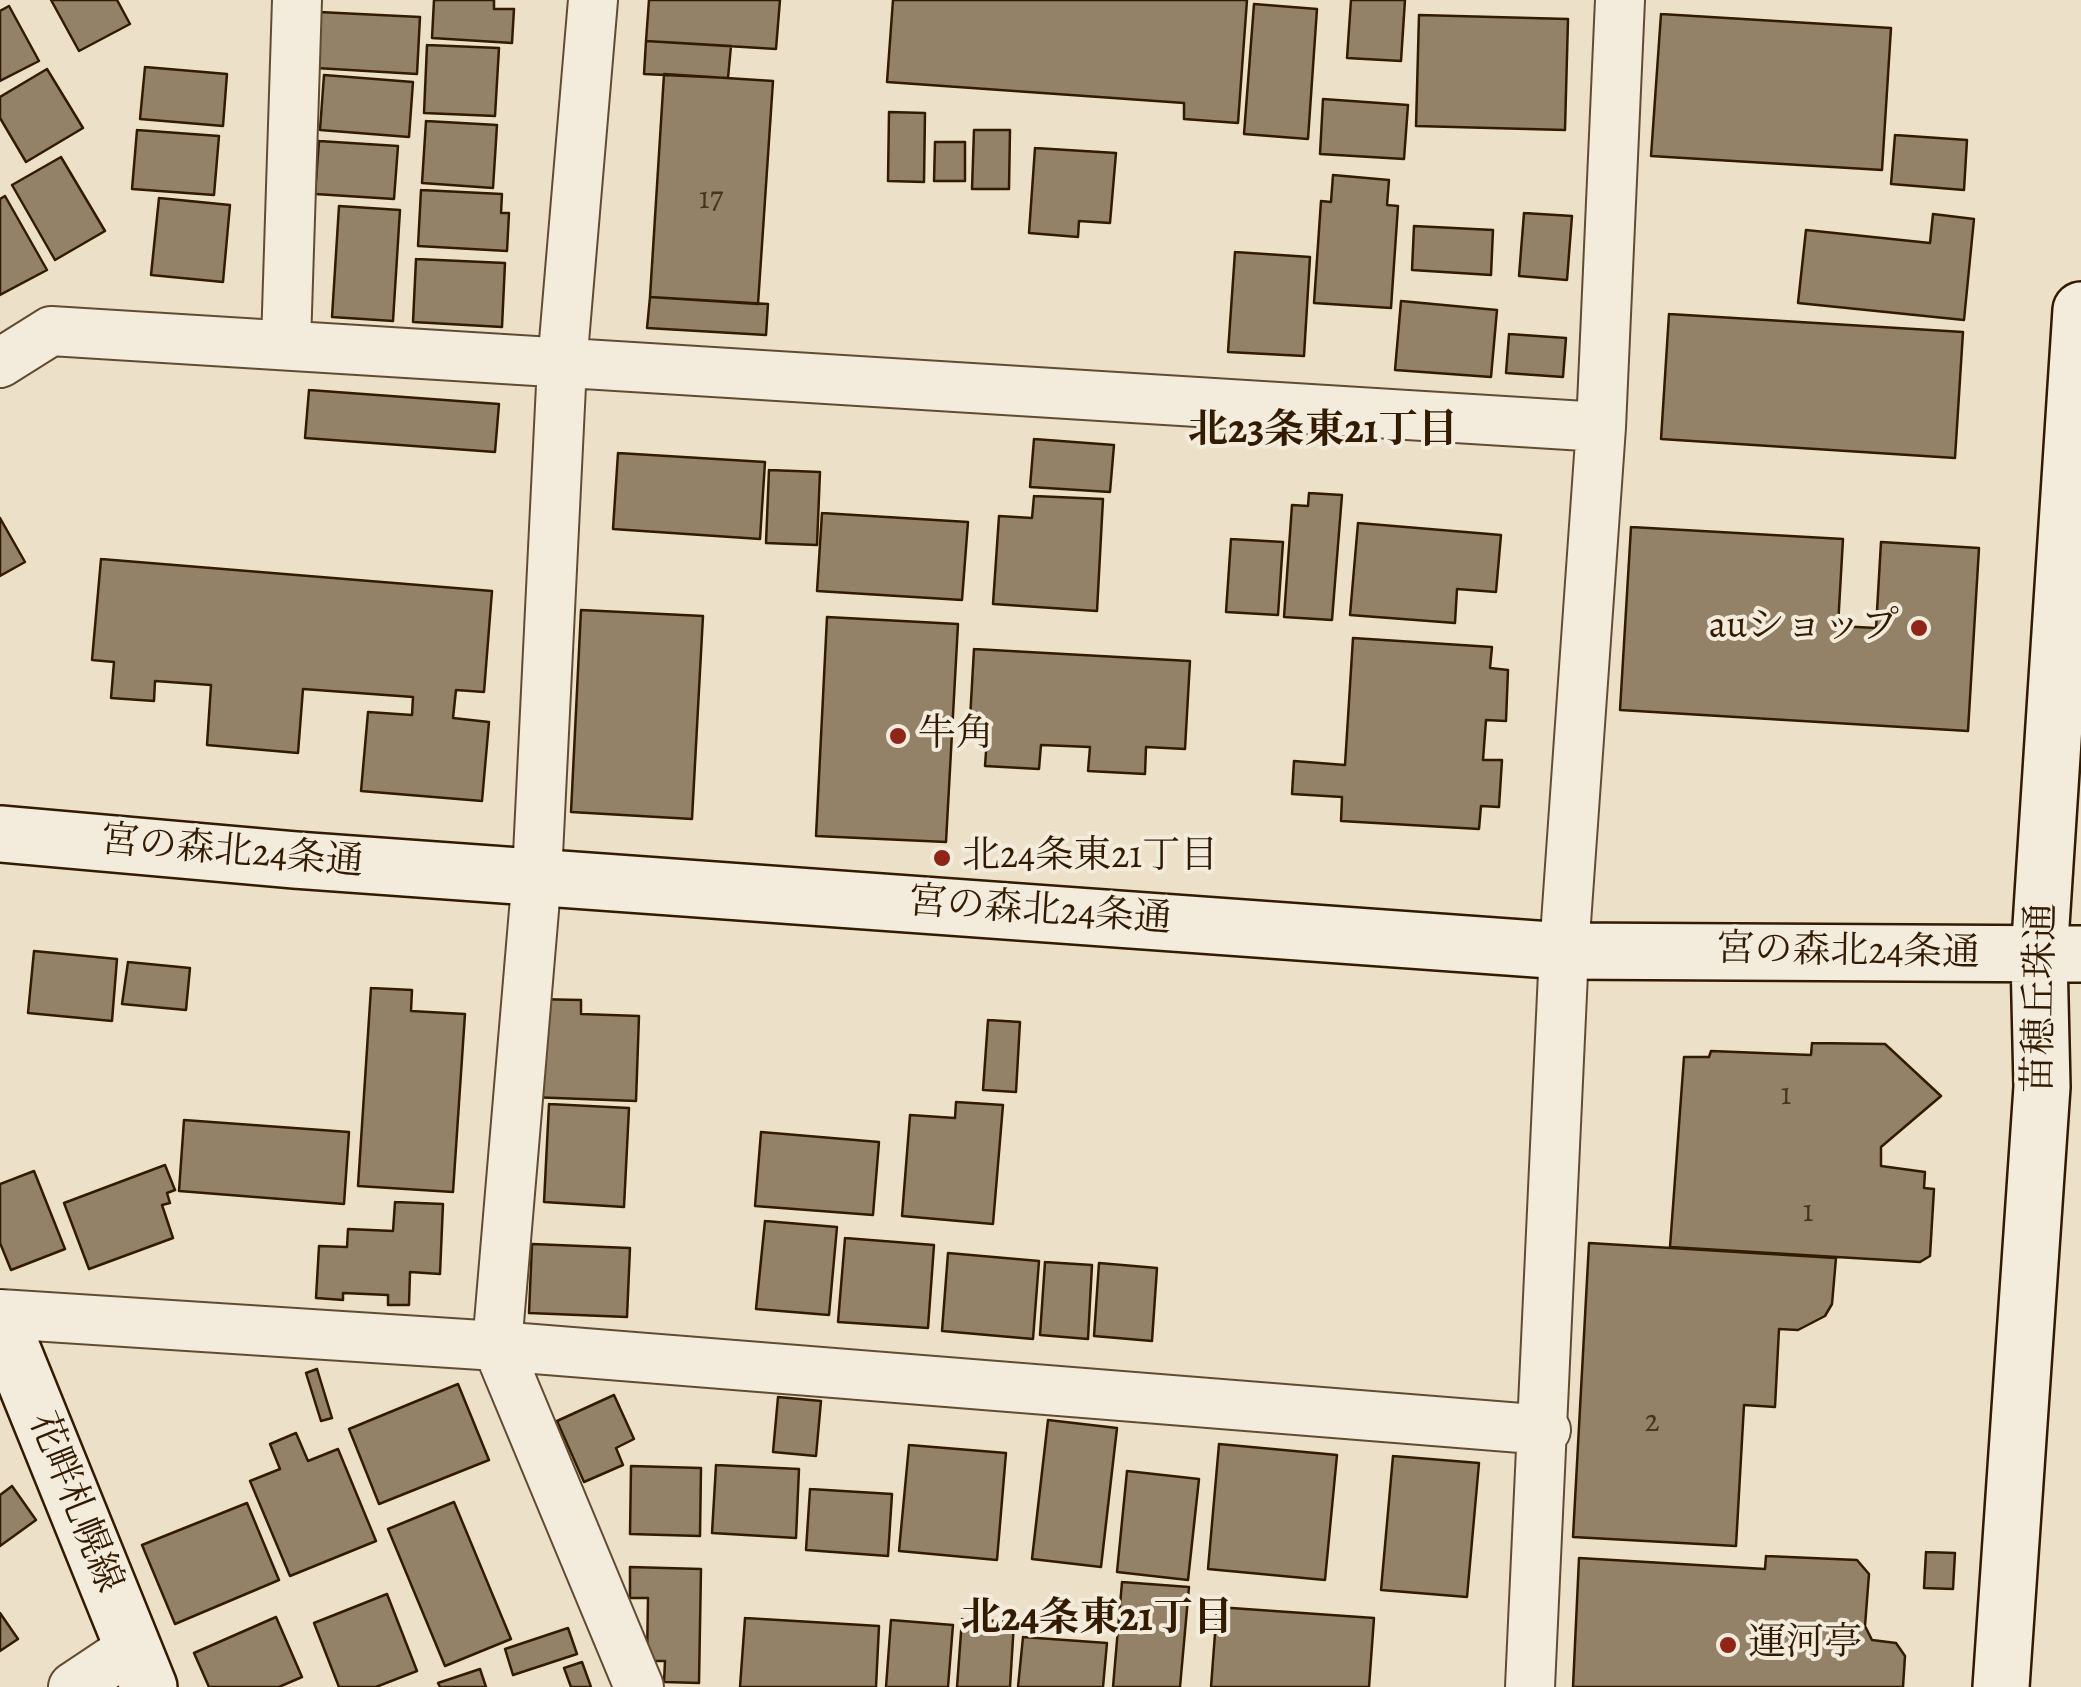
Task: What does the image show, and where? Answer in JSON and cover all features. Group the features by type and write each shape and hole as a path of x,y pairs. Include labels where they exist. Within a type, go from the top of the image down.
{"street":[{"path":"286,343 297,0"},
{"path":"593,0 562,364 537,875 496,1346 639,1687"},
{"path":"1530,1687 1546,1430 1564,951 1601,427 1620,0"},
{"name":"苗穂丘珠通","path":"2001,1687 2042,1087 2060,955 2081,310"},
{"path":"1,359 52,331 1601,427"},
{"name":"宮の森北24条通","path":"0,834 295,860 1564,951 2060,955"},
{"path":"0,1316 496,1346 1546,1430"},
{"name":"花畔札幌線","path":"0,1316 140,1667"},
{"path":"74,1687 140,1667"}],"building":[{"path":"51,0 117,0 130,24 79,51"},
{"path":"434,0 494,0 494,9 514,9 512,43 432,38"},
{"path":"649,0 780,0 776,49 646,41"},
{"path":"893,0 1247,0 1238,123 1184,119 1184,103 887,82"},
{"path":"1351,0 1405,0 1401,61 1347,58"},
{"path":"1254,4 1317,9 1308,139 1244,134"},
{"path":"9,6 39,61 0,81 0,11"},
{"path":"319,12 420,17 417,74 316,68"},
{"path":"1661,14 1891,28 1882,170 1651,156"},
{"path":"1419,15 1568,19 1565,130 1416,126"},
{"path":"646,41 731,46 728,78 644,74"},
{"path":"427,45 499,48 495,116 424,113"},
{"path":"145,67 227,74 223,126 140,119"},
{"path":"47,69 83,128 26,162 0,118 0,97"},
{"path":"664,74 773,81 758,304 650,297"},
{"path":"324,75 413,82 409,137 320,130"},
{"path":"1323,99 1408,105 1404,159 1320,154"},
{"path":"889,112 925,113 924,182 888,181"},
{"path":"426,121 497,125 493,188 422,183"},
{"path":"137,130 219,136 214,195 132,189"},
{"path":"974,130 1010,130 1009,189 972,189"},
{"path":"1895,135 1967,140 1964,190 1891,184"},
{"path":"319,141 398,146 394,199 315,194"},
{"path":"935,142 965,142 965,181 934,181"},
{"path":"1035,148 1116,153 1110,223 1079,221 1078,237 1029,233"},
{"path":"61,157 105,231 55,260 12,185"},
{"path":"1333,175 1389,180 1387,205 1398,206 1391,308 1314,303 1321,201 1331,202"},
{"path":"421,190 502,194 501,213 509,213 507,251 418,246"},
{"path":"5,196 47,270 0,295 0,199"},
{"path":"159,198 230,205 223,282 151,275"},
{"path":"339,206 400,210 393,321 332,317"},
{"path":"1524,213 1572,216 1567,280 1519,276"},
{"path":"1933,214 1974,219 1964,320 1798,303 1806,230 1930,243"},
{"path":"1414,226 1493,230 1491,275 1412,270"},
{"path":"1235,252 1310,257 1304,356 1228,352"},
{"path":"416,259 505,263 502,327 413,322"},
{"path":"650,297 768,304 766,335 647,328"},
{"path":"1401,301 1497,310 1491,377 1395,370"},
{"path":"1669,314 1963,332 1955,458 1661,439"},
{"path":"1509,334 1566,338 1563,377 1506,373"},
{"path":"309,390 499,404 495,452 305,438"},
{"path":"1034,439 1114,445 1110,492 1030,487"},
{"path":"618,453 765,462 760,539 613,529"},
{"path":"769,470 820,472 817,545 766,543"},
{"path":"1309,493 1342,495 1332,620 1284,617 1292,505 1308,506"},
{"path":"1034,496 1103,499 1097,611 993,604 999,516 1032,518"},
{"path":"822,513 968,522 962,600 817,591"},
{"path":"0,518 25,562 0,576"},
{"path":"1358,523 1501,535 1496,592 1457,589 1455,623 1350,615"},
{"path":"1631,527 1843,539 1838,626 1876,628 1881,542 1979,548 1968,731 1620,710"},
{"path":"1231,539 1283,542 1278,615 1226,612"},
{"path":"101,559 492,591 484,692 456,690 453,718 489,722 482,801 361,791 368,712 412,715 413,697 303,689 298,753 207,745 211,685 155,681 154,701 111,698 114,662 92,660"},
{"path":"581,610 703,616 692,819 571,812"},
{"path":"827,617 958,624 946,842 816,836"},
{"path":"1353,638 1492,647 1490,668 1508,670 1506,721 1486,720 1483,760 1502,760 1499,807 1481,806 1479,829 1341,821 1342,797 1292,794 1294,761 1345,765"},
{"path":"974,649 1190,661 1185,749 1146,747 1145,774 1088,771 1090,747 1041,745 1039,769 985,766 987,738 969,737"},
{"path":"34,951 117,959 112,1021 28,1013"},
{"path":"128,962 190,968 186,1010 122,1004"},
{"path":"371,988 412,990 411,1011 465,1014 453,1192 358,1186"},
{"path":"533,999 581,1000 581,1014 639,1016 636,1101 529,1097"},
{"path":"988,1020 1020,1022 1016,1092 983,1090"},
{"path":"1812,1043 1885,1044 1941,1096 1881,1147 1881,1166 1925,1172 1924,1188 1934,1189 1930,1256 1920,1262 1670,1247 1684,1057 1709,1057 1711,1051 1811,1055"},
{"path":"956,1102 1003,1105 993,1224 902,1216 910,1115 955,1118"},
{"path":"549,1104 629,1108 624,1207 544,1202"},
{"path":"184,1120 349,1132 344,1204 179,1191"},
{"path":"761,1132 879,1142 873,1215 755,1206"},
{"path":"165,1165 175,1190 167,1193 170,1203 162,1205 173,1238 89,1269 64,1203"},
{"path":"34,1171 65,1249 11,1270 0,1243 0,1184"},
{"path":"395,1202 443,1204 440,1274 410,1272 409,1305 388,1305 388,1295 343,1293 343,1300 316,1298 319,1246 347,1247 348,1229 393,1231"},
{"path":"765,1221 837,1227 829,1315 756,1309"},
{"path":"845,1238 934,1245 928,1328 838,1322"},
{"path":"1589,1243 1836,1258 1832,1304 1825,1316 1798,1330 1779,1329 1775,1407 1744,1405 1736,1546 1573,1537"},
{"path":"532,1244 630,1248 627,1317 529,1313"},
{"path":"948,1253 1039,1261 1033,1339 942,1331"},
{"path":"1045,1262 1092,1265 1088,1339 1040,1335"},
{"path":"1099,1263 1157,1268 1152,1341 1094,1336"},
{"path":"317,1369 332,1418 321,1421 306,1373"},
{"path":"458,1384 489,1460 379,1504 349,1429"},
{"path":"614,1395 634,1439 616,1448 623,1465 584,1482 557,1421"},
{"path":"778,1397 821,1401 816,1456 773,1452"},
{"path":"1048,1420 1117,1428 1101,1567 1032,1559"},
{"path":"296,1433 308,1461 338,1449 376,1541 290,1576 250,1481 280,1469 270,1444"},
{"path":"1219,1444 1337,1455 1325,1580 1208,1569"},
{"path":"909,1445 1006,1453 997,1560 899,1551"},
{"path":"1393,1456 1479,1463 1467,1597 1381,1590"},
{"path":"716,1465 799,1469 796,1538 712,1533"},
{"path":"631,1466 701,1468 700,1536 630,1534"},
{"path":"1127,1471 1199,1479 1188,1580 1117,1572"},
{"path":"12,1486 36,1520 0,1546 0,1495"},
{"path":"810,1489 892,1494 888,1556 806,1550"},
{"path":"454,1502 511,1639 445,1666 388,1529"},
{"path":"247,1503 279,1580 175,1624 142,1545"},
{"path":"1926,1552 1955,1553 1953,1589 1924,1588"},
{"path":"1766,1556 1857,1560 1869,1574 1865,1626 1872,1640 1896,1643 1905,1656 1903,1687 1573,1687 1579,1558 1765,1569"},
{"path":"630,1567 701,1569 699,1683 664,1682 665,1661 647,1661 648,1598 630,1598"},
{"path":"1122,1582 1189,1587 1180,1687 1113,1687"},
{"path":"387,1594 417,1671 376,1687 339,1687 314,1623"},
{"path":"1217,1607 1374,1618 1369,1687 1211,1687"},
{"path":"0,1613 18,1639 0,1651"},
{"path":"276,1617 302,1677 279,1687 209,1687 194,1653"},
{"path":"745,1618 879,1626 876,1687 740,1687"},
{"path":"962,1619 1014,1622 1010,1687 957,1687"},
{"path":"891,1620 953,1625 948,1687 886,1687"},
{"path":"568,1628 577,1654 513,1675 505,1649"},
{"path":"1023,1637 1107,1643 1103,1687 1018,1687"},
{"path":"582,1662 591,1687 571,1687 564,1668"},
{"path":"480,1669 486,1687 440,1687 438,1683"}],"place":[{"name":"auショップ","path":"1919,628"},
{"name":"牛角","path":"898,736"},
{"name":"北24条東21丁目","path":"942,858"},
{"name":"運河亭","path":"1728,1645"}],"district":[{"name":"北23条東21丁目","path":"1323,432"},
{"name":"北24条東21丁目","path":"1097,1620"}]}
